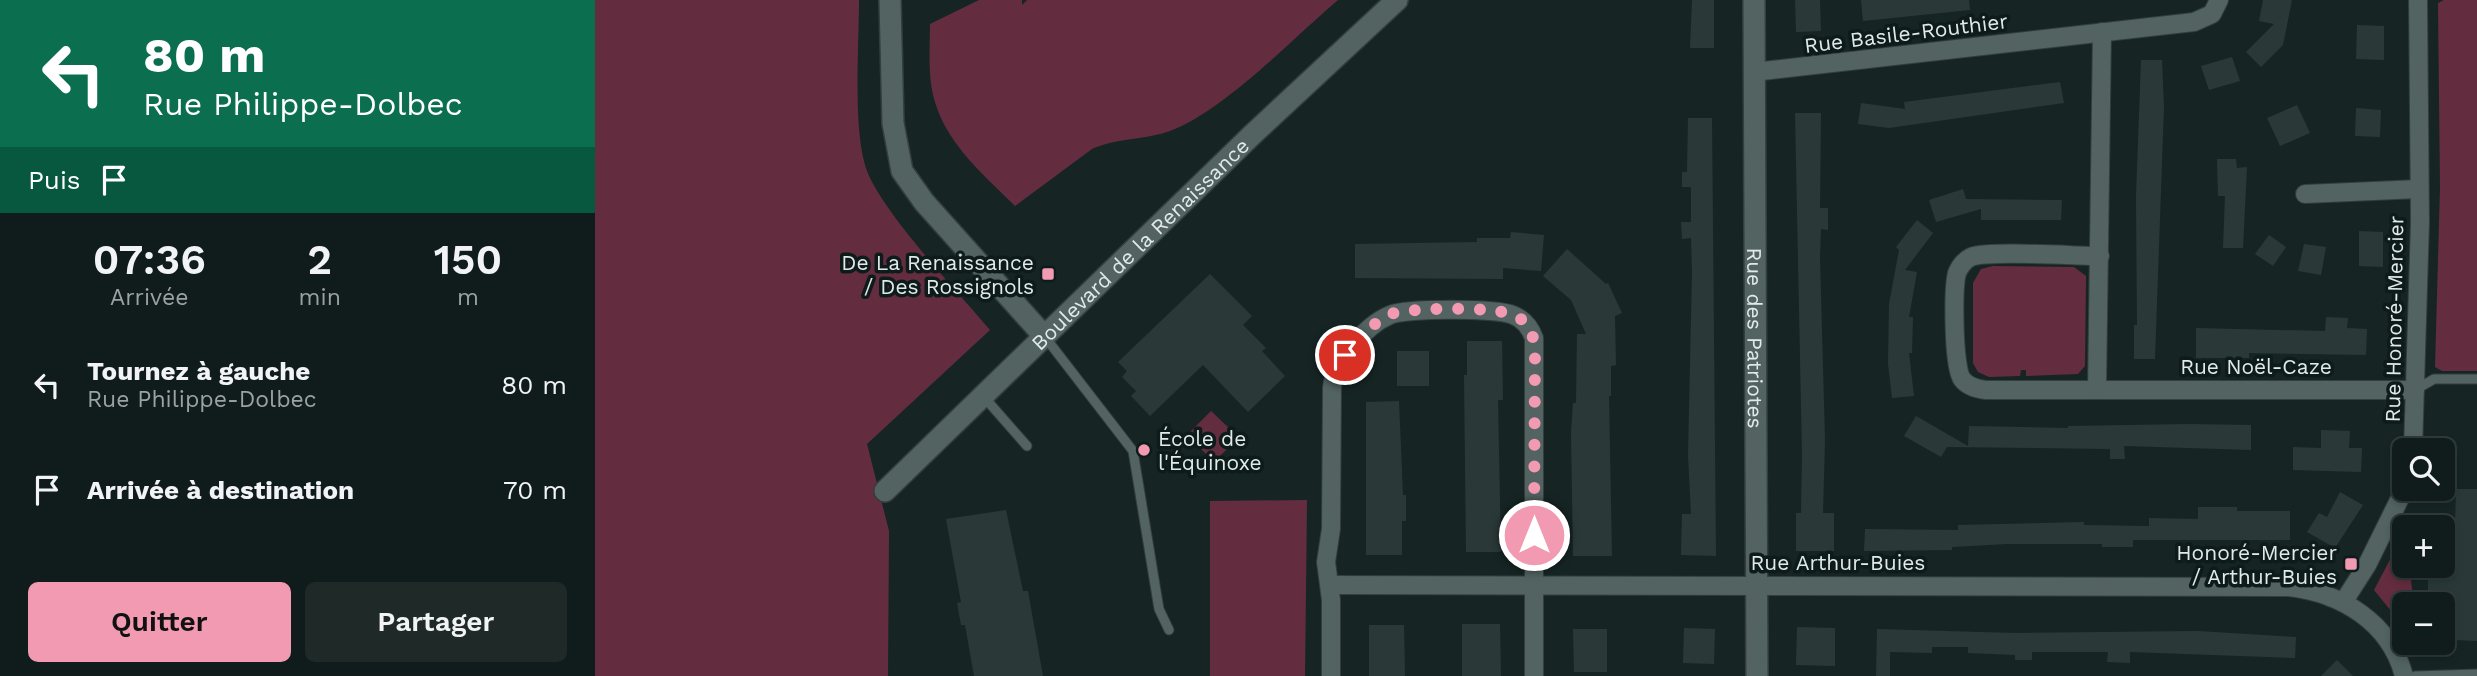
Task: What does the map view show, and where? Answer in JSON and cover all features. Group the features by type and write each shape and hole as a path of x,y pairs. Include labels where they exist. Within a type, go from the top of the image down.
{"street":[{"path":"890,0 893,123 902,171 924,202 1044,336"},
{"name":"Boulevard de la Renaissance","path":"885,491 1252,134 1398,0"},
{"name":"Rue des Patriotes","path":"1754,0 1757,676"},
{"name":"Rue Basile-Routhier","path":"1754,72 2201,20 2212,14 2219,0"},
{"name":"Rue Honoré-Mercier","path":"2413,438 2419,189 2418,0"},
{"path":"2097,389 2102,32"},
{"name":"Rue Honoré-Mercier","path":"2305,194 2419,189"},
{"name":"Rue Noël-Caze","path":"2100,256 1978,255 1961,265 1956,285 1957,363 1959,375 1967,384 1986,390 2415,390"},
{"path":"1331,676 1326,562 1331,529 1332,388 1341,360 1377,323 1392,314 1490,310 1518,317 1528,326 1534,338 1534,676"},
{"path":"2399,501 2379,543 2344,601 2383,635 2405,676"},
{"name":"Rue Arthur-Buies","path":"1329,585 2288,587 2316,591 2344,601"}],"lane":[{"path":"1044,336 1070,365 1095,404 1122,433 1133,451 1159,609 1169,630"},
{"path":"2415,390 2434,379 2477,379"},
{"path":"982,396 1027,446"},
{"path":"2415,676 2477,674"}],"shaded area":[{"path":"595,0 859,0 858,106 865,165 872,182 901,225 990,330 867,444 889,531 888,676 595,676"},
{"path":"979,0 1022,0 1022,5 1027,0 1338,0 1235,91 1213,107 1170,131 1092,149 1015,206 959,147 942,120 931,85 930,24"},
{"path":"2444,0 2477,0 2477,371 2442,371 2435,367 2440,188 2438,3"},
{"path":"1993,266 2074,267 2086,276 2085,366 2078,374 2026,376 2026,370 2021,370 2020,376 1989,377 1978,372 1973,363 1973,283 1981,269"},
{"path":"1211,411 1230,429 1227,433 1232,438 1229,442 1231,445 1214,462 1187,435"},
{"path":"1307,500 1305,676 1210,676 1210,501"},
{"path":"2392,556 2392,578 2411,578 2412,592 2392,592 2392,612 2374,590"}],"building":[{"path":"1692,0 1714,0 1714,48 1690,48"},
{"path":"1795,0 1820,0 1821,31 1796,32"},
{"path":"1861,0 1969,0 1970,10 1863,21"},
{"path":"2263,0 2292,0 2283,45 2261,67 2246,52 2274,24 2259,21"},
{"path":"2357,25 2384,26 2384,60 2356,59"},
{"path":"2232,57 2240,81 2209,90 2201,66"},
{"path":"2141,60 2162,60 2164,106 2155,359 2134,359 2134,325 2137,325 2136,196"},
{"path":"2060,82 2064,103 1889,128 1858,124 1861,103 1905,109 1904,102"},
{"path":"2297,105 2310,133 2280,146 2267,118"},
{"path":"2356,108 2381,110 2380,137 2355,136"},
{"path":"1795,113 1821,113 1820,208 1828,208 1828,230 1821,229 1820,258 1825,440 1823,513 1834,513 1834,551 1796,551 1796,513 1801,513 1802,456"},
{"path":"1688,118 1712,118 1716,556 1681,555 1682,514 1691,514 1688,455 1691,238 1682,239 1681,222 1691,222 1691,187 1682,187 1682,172 1687,172"},
{"path":"2217,159 2236,159 2237,168 2247,167 2243,248 2223,248 2225,196 2218,196"},
{"path":"1963,189 1966,199 2062,200 2061,220 1981,220 1981,209 1936,222 1929,200"},
{"path":"1917,220 1933,233 1905,270 1917,272 1909,317 1913,317 1912,353 1909,353 1914,396 1892,398 1888,364 1889,304 1899,250 1896,247"},
{"path":"2359,231 2383,232 2383,267 2359,266"},
{"path":"1511,232 1544,235 1541,271 1503,268 1503,279 1355,278 1355,244 1477,242 1477,238 1510,238"},
{"path":"2269,235 2286,247 2273,266 2255,254"},
{"path":"2304,244 2326,247 2321,275 2298,271"},
{"path":"1567,249 1608,283 1622,313 1615,316 1616,365 1611,366 1609,396 1612,556 1573,556 1571,432 1573,403 1576,403 1577,334 1586,334 1571,300 1543,276"},
{"path":"1210,274 1252,316 1243,325 1266,348 1262,351 1285,376 1248,412 1203,365 1150,416 1131,396 1136,391 1122,377 1127,371 1118,362"},
{"path":"2326,317 2348,318 2347,328 2367,329 2366,355 2249,353 2249,358 2196,358 2196,328 2325,331"},
{"path":"1467,341 1502,341 1503,400 1498,400 1501,552 1466,552 1464,375 1467,375"},
{"path":"1397,351 1429,351 1429,386 1397,386"},
{"path":"1399,401 1403,495 1406,495 1406,521 1402,521 1402,555 1366,555 1366,402"},
{"path":"1916,416 1968,446 1969,426 2068,428 2251,425 2251,450 2124,446 2125,459 2110,459 2110,449 1947,447 1941,457 1904,436"},
{"path":"2321,430 2350,431 2349,448 2362,448 2361,472 2293,470 2293,447 2321,448"},
{"path":"2456,489 2477,489 2477,641 2455,640 2455,592 2428,592 2428,578 2455,578"},
{"path":"2340,492 2363,505 2335,548 2307,532 2319,513 2327,517"},
{"path":"2198,507 2237,507 2237,511 2290,511 2290,540 2133,540 2133,547 2102,547 2102,544 2007,544 1952,547 1952,550 1864,551 1865,529 1958,530 1958,525 2084,522 2084,525 2149,526 2149,518 2198,519"},
{"path":"1006,510 1023,591 1028,591 1043,676 974,676 965,625 961,625 957,603 961,602 946,519"},
{"path":"1462,624 1500,624 1501,676 1462,676"},
{"path":"1369,625 1404,625 1405,676 1369,676"},
{"path":"1797,627 1835,628 1835,666 1796,665"},
{"path":"1684,628 1715,629 1714,664 1683,663"},
{"path":"1573,629 1607,629 1607,672 1574,672"},
{"path":"1877,629 2015,633 2198,631 2296,637 2295,658 2130,652 2130,663 2107,662 2108,652 2032,652 2032,660 2015,660 2015,655 1968,653 1968,647 1932,647 1932,653 1890,652 1890,676 1876,676"},
{"path":"2337,660 2353,676 2321,676"}],"place":[{"name":"De La Renaissance / Des Rossignols","path":"1048,274"},
{"name":"École de l'Équinoxe","path":"1144,450"},
{"name":"Honoré-Mercier / Arthur-Buies","path":"2351,564"}],"route":[{"path":"1345,355 1382,319 1397,313 1490,310 1512,314 1523,321 1532,331 1535,352 1534,535"}]}
